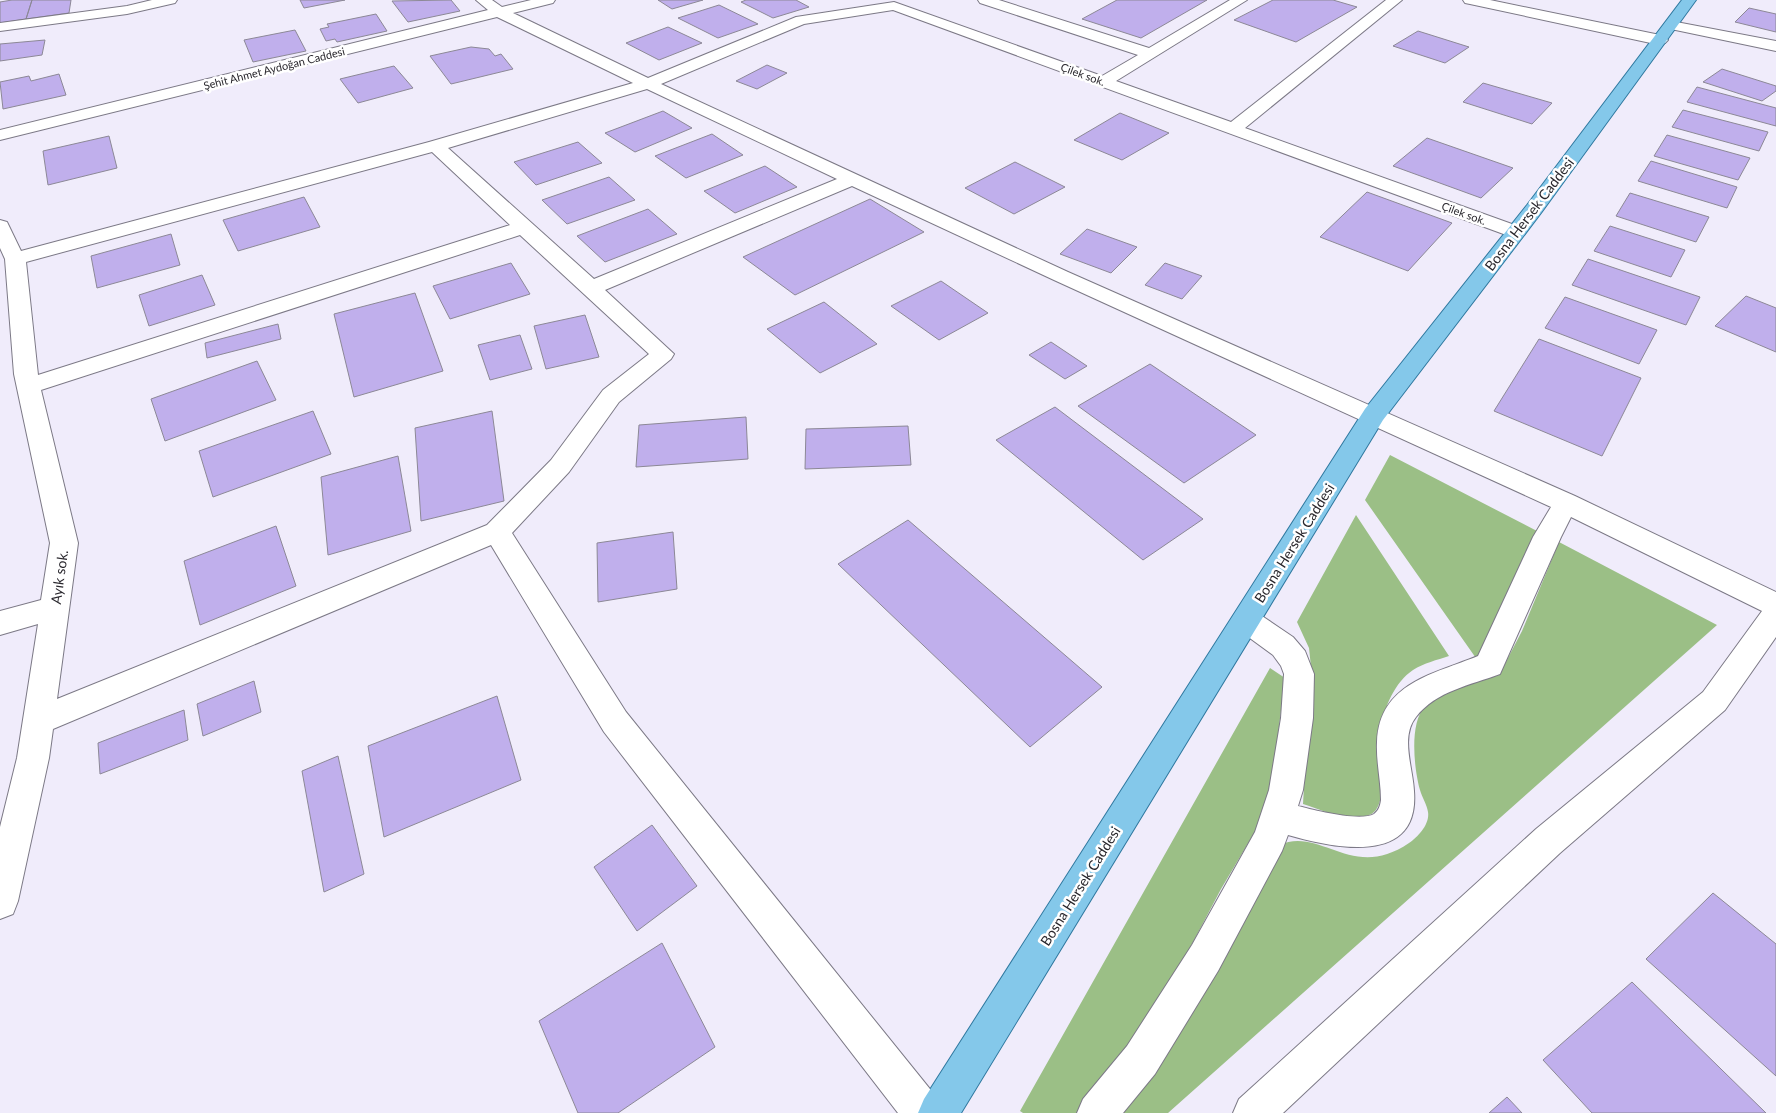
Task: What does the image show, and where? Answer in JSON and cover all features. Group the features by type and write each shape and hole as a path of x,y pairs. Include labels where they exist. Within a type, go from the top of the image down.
{"main road":[{"name":"Bosna Hersek Caddesi","path":"938,1113 1374,415 1516,232 1690,0"}],"street":[{"path":"0,27 127,10 170,0"},
{"path":"483,0 501,13 648,84 1061,276 1374,415 1566,503 1776,605"},
{"name":"Şehit Ahmet Aydoğan Caddesi","path":"0,135 548,0"},
{"path":"985,0 1151,54"},
{"path":"1104,82 1240,0"},
{"path":"1233,129 1394,0"},
{"path":"1470,0 1666,32 1776,46"},
{"name":"Çilek sok.","path":"15,259 435,146 648,84 801,20 901,3 1104,82 1516,232"},
{"path":"38,721 497,532 560,466 611,396 663,354 435,146"},
{"path":"591,288 853,179"},
{"name":"Ayık sok.","path":"0,226 15,259 26,374 64,543 33,758 0,901"},
{"path":"29,386 524,227"},
{"path":"1278,816 1352,834 1374,832 1386,825 1395,816 1398,800 1393,756 1394,734 1398,720 1417,696 1430,687 1489,665 1548,537 1566,503"},
{"path":"497,532 615,722 924,1113"},
{"path":"0,623 55,608"},
{"path":"1253,1113 1548,841 1714,701 1776,614"},
{"path":"1097,1113 1141,1060 1206,958 1270,839 1286,790 1298,718 1299,674 1294,660 1283,646 1246,620"}],"green space":[{"path":"1390,455 1537,531 1478,661 1365,500"},
{"path":"1356,515 1449,656 1413,670 1401,681 1391,696 1381,729 1382,789 1380,801 1376,810 1369,815 1361,817 1336,815 1303,804 1311,667 1309,648 1297,622"},
{"path":"1559,542 1717,625 1168,1113 1114,1113 1279,845 1294,841 1309,842 1354,856 1371,857 1389,854 1409,843 1423,830 1428,812 1418,781 1414,746 1420,714 1425,706 1441,694 1499,675 1522,631"},
{"path":"1270,668 1285,678 1269,808 1221,889 1172,982 1134,1039 1077,1113 1023,1113 1020,1111"}],"building":[{"path":"32,0 26,19 0,23 0,2"},
{"path":"32,0 71,0 69,13 26,19"},
{"path":"300,0 345,0 304,8"},
{"path":"451,0 460,11 408,22 392,1"},
{"path":"658,0 703,0 672,9"},
{"path":"746,0 796,0 809,7 773,18 741,2"},
{"path":"1117,0 1207,0 1141,38 1082,19"},
{"path":"1273,0 1333,0 1357,7 1296,42 1234,20"},
{"path":"719,5 758,24 718,38 678,18"},
{"path":"1749,8 1776,14 1776,32 1735,22"},
{"path":"376,14 387,31 337,42 335,39 326,41 320,29 329,27 327,24"},
{"path":"668,27 702,43 659,60 626,43"},
{"path":"295,30 306,51 253,62 244,40"},
{"path":"1418,31 1469,47 1445,63 1393,46"},
{"path":"45,40 42,55 0,61 0,44"},
{"path":"471,47 489,49 495,56 501,54 513,69 451,84 430,56"},
{"path":"767,65 787,73 757,89 736,81"},
{"path":"394,66 413,88 358,103 340,79"},
{"path":"1722,69 1776,86 1776,91 1762,101 1703,82"},
{"path":"59,74 66,95 3,109 0,82 29,76 31,81"},
{"path":"1483,83 1552,103 1532,124 1463,102"},
{"path":"1697,87 1776,108 1776,126 1687,102"},
{"path":"1683,110 1768,132 1759,151 1672,127"},
{"path":"663,111 692,128 635,152 605,133"},
{"path":"1120,113 1169,133 1122,160 1074,140"},
{"path":"712,134 743,155 686,178 655,156"},
{"path":"1667,135 1750,158 1738,180 1654,156"},
{"path":"109,136 117,168 48,185 43,151"},
{"path":"1427,138 1513,168 1481,198 1393,166"},
{"path":"578,142 602,163 536,185 514,162"},
{"path":"1651,161 1737,187 1727,208 1638,181"},
{"path":"1015,162 1065,187 1014,214 965,188"},
{"path":"765,166 797,187 735,213 704,191"},
{"path":"609,177 635,200 567,224 542,200"},
{"path":"1367,192 1452,223 1408,271 1320,237"},
{"path":"1630,193 1709,217 1696,242 1616,216"},
{"path":"304,197 320,227 238,251 223,220"},
{"path":"870,199 924,232 795,295 743,257"},
{"path":"648,209 677,234 605,262 577,236"},
{"path":"1610,226 1685,250 1671,277 1594,251"},
{"path":"1087,229 1137,247 1111,273 1060,254"},
{"path":"171,234 180,265 97,288 91,256"},
{"path":"1588,259 1700,297 1686,325 1572,285"},
{"path":"511,263 530,294 450,319 433,286"},
{"path":"1165,263 1202,276 1182,299 1145,285"},
{"path":"202,275 215,305 149,326 139,295"},
{"path":"941,281 988,313 939,340 891,306"},
{"path":"415,293 443,371 354,397 334,314"},
{"path":"1746,296 1776,308 1776,352 1715,326"},
{"path":"1565,297 1657,330 1639,364 1545,328"},
{"path":"824,302 877,344 820,373 767,329"},
{"path":"585,315 599,357 546,369 534,326"},
{"path":"278,324 281,339 207,358 205,343"},
{"path":"520,335 532,369 490,380 478,345"},
{"path":"1539,339 1641,378 1602,456 1494,411"},
{"path":"1051,342 1087,366 1065,379 1029,355"},
{"path":"257,361 276,400 165,441 151,399"},
{"path":"1150,364 1256,435 1184,483 1078,406"},
{"path":"1055,407 1203,519 1143,560 996,440"},
{"path":"313,411 331,454 213,497 199,451"},
{"path":"492,411 504,501 421,521 415,428"},
{"path":"746,417 748,459 636,467 639,425"},
{"path":"908,426 911,465 805,469 806,429"},
{"path":"398,456 411,531 328,555 321,477"},
{"path":"908,520 1102,687 1030,747 838,564"},
{"path":"276,526 296,586 200,625 184,561"},
{"path":"673,532 677,589 598,602 597,543"},
{"path":"254,681 261,712 203,736 197,704"},
{"path":"497,696 521,780 384,837 368,746"},
{"path":"184,710 188,740 100,774 98,743"},
{"path":"338,756 364,874 324,892 302,771"},
{"path":"652,825 697,886 637,931 594,867"},
{"path":"1713,893 1776,944 1776,1076 1646,959"},
{"path":"662,943 715,1047 618,1113 578,1113 539,1021"},
{"path":"1632,982 1766,1113 1592,1113 1543,1060"},
{"path":"1507,1097 1522,1113 1489,1113"}]}
